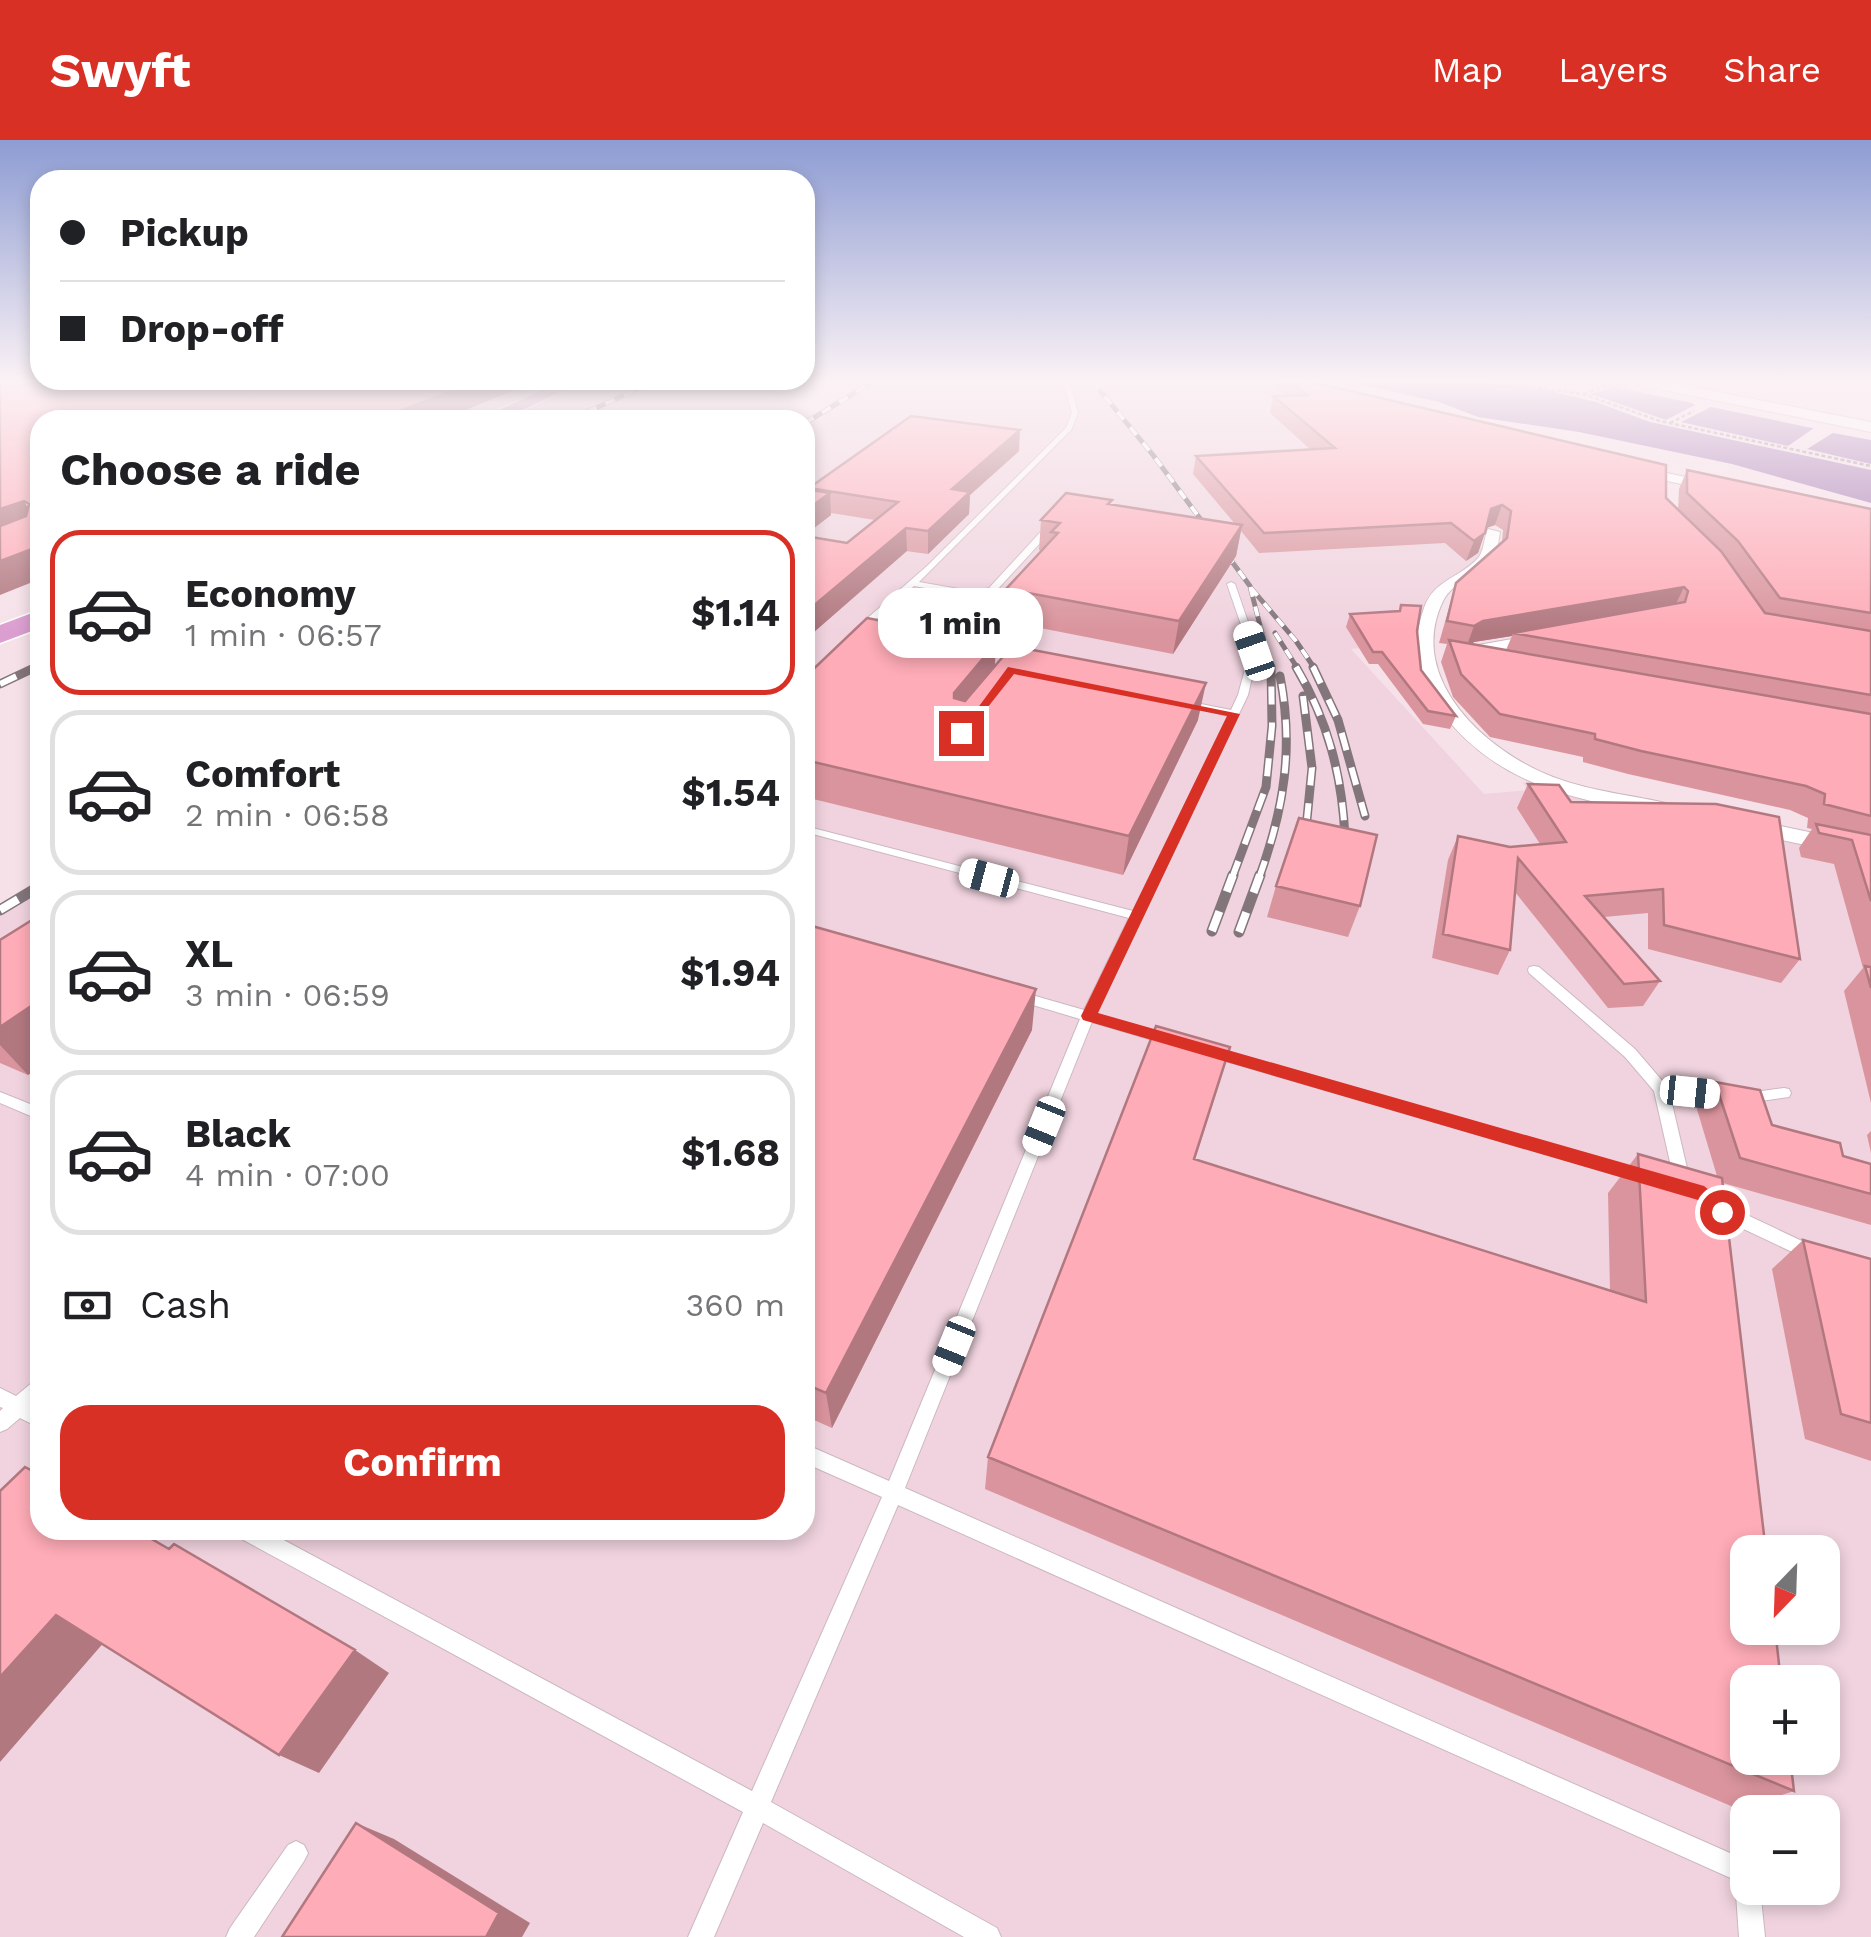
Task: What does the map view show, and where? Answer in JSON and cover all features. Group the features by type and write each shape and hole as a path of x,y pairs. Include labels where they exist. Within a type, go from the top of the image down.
{"main road":[{"path":"0,635 30,622"}],"street":[{"path":"1616,467 1736,492"},
{"path":"1666,500 1668,478"},
{"path":"1493,532 1488,557 1441,591 1430,612 1429,682 1471,737 1507,766 1550,786 1682,813"},
{"path":"1454,654 1568,634"},
{"path":"1427,650 1508,664"},
{"path":"1720,821 1871,852"}],"lane":[{"path":"845,642 912,583 1032,465"},
{"path":"912,583 976,596 992,590 1048,528"},
{"path":"701,1937 894,1492 1088,1016 1234,714 1254,651 1230,584"},
{"path":"1178,702 1234,714"},
{"path":"815,832 1136,916"},
{"path":"1534,970 1630,1053 1662,1090 1680,1171 1722,1212 1797,1249 1834,1260"},
{"path":"994,990 1182,1043"},
{"path":"1200,1048 1704,1194"},
{"path":"1662,1090 1746,1098 1784,1092"},
{"path":"0,1096 30,1110"},
{"path":"0,1423 9,1402"},
{"path":"815,1457 1746,1874 1752,1937"},
{"path":"264,1540 758,1807 988,1937"},
{"path":"239,1937 296,1853"}],"shaded area":[{"path":"815,465 1382,465 1485,550 1478,561 1428,596 1421,642 1351,649 1484,794 1528,790 1522,782 1871,859 1871,1937 0,1937 0,910 30,892 30,1540 815,1540"},
{"path":"1735,465 1847,465 1871,470 1871,503"}],"building":[{"path":"0,465 30,465 30,550 0,561 0,526 26,516 29,504 24,501 0,509"},
{"path":"842,465 980,465 952,489 970,492 928,531 906,528 815,605 815,538 847,543 898,502 815,489 815,484"},
{"path":"1204,465 1666,465 1666,498 1721,551 1765,613 1871,631 1871,695 1513,633 1685,602 1688,591 1684,587 1483,621 1474,626 1447,621 1456,583 1507,538 1511,511 1502,505 1491,509 1485,533 1474,541 1451,523 1264,533"},
{"path":"1687,470 1871,509 1871,613 1780,598 1738,541 1687,493"},
{"path":"815,491 830,493 815,504"},
{"path":"1066,493 1112,500 1108,504 1242,525 1179,621 1006,589 1058,533 1051,532 1060,523 1041,520"},
{"path":"1401,605 1421,606 1417,631 1421,670 1456,716 1428,711 1382,652 1373,652 1350,614 1400,611"},
{"path":"867,618 996,643 954,693 954,698 965,701 1012,646 1206,683 1129,836 815,762 815,667"},
{"path":"1449,640 1871,714 1871,816 1824,804 1825,794 1806,786 1641,751 1595,739 1595,734 1500,714 1461,674"},
{"path":"1528,784 1559,785 1571,802 1716,804 1779,817 1800,959 1664,925 1663,889 1585,896 1660,981 1624,984 1518,858 1510,950 1443,934 1458,836 1510,847 1566,842"},
{"path":"1299,818 1377,835 1360,906 1276,886"},
{"path":"1816,824 1871,835 1871,901 1852,840 1819,833"},
{"path":"30,921 30,1007 0,1027 0,940"},
{"path":"815,927 1036,989 826,1393 815,1388"},
{"path":"1865,966 1871,967 1871,988"},
{"path":"1156,1026 1230,1047 1194,1159 1646,1302 1638,1154 1722,1178 1764,1535 1730,1535 1730,1645 1777,1645 1779,1665 1730,1665 1730,1764 988,1457"},
{"path":"1715,1082 1760,1090 1772,1125 1840,1143 1843,1156 1871,1164 1871,1194 1740,1158"},
{"path":"1803,1240 1871,1259 1871,1423 1841,1414"},
{"path":"25,1467 30,1470 30,1540 153,1540 169,1549 174,1544 355,1650 279,1755 56,1615 0,1677 0,1491"},
{"path":"1755,1775 1792,1775 1794,1791"},
{"path":"356,1823 499,1913 486,1937 282,1937"}],"railway":[{"path":"1160,465 1250,586 1271,669"},
{"path":"1251,588 1315,669"},
{"path":"1275,633 1298,669"},
{"path":"1232,878 1266,787 1272,726 1271,667"},
{"path":"1296,667 1317,708 1331,749 1341,792 1345,837"},
{"path":"1313,667 1338,720 1365,816"},
{"path":"0,684 30,670"},
{"path":"1260,876 1275,827 1284,778 1286,728 1280,676"},
{"path":"1303,696 1312,768 1305,839"},
{"path":"1212,931 1233,875"},
{"path":"1239,932 1260,876"},
{"path":"0,910 30,892"}],"route":[{"path":"961,733 1012,670 1234,714 1088,1016 1704,1194 1722,1212"}]}
